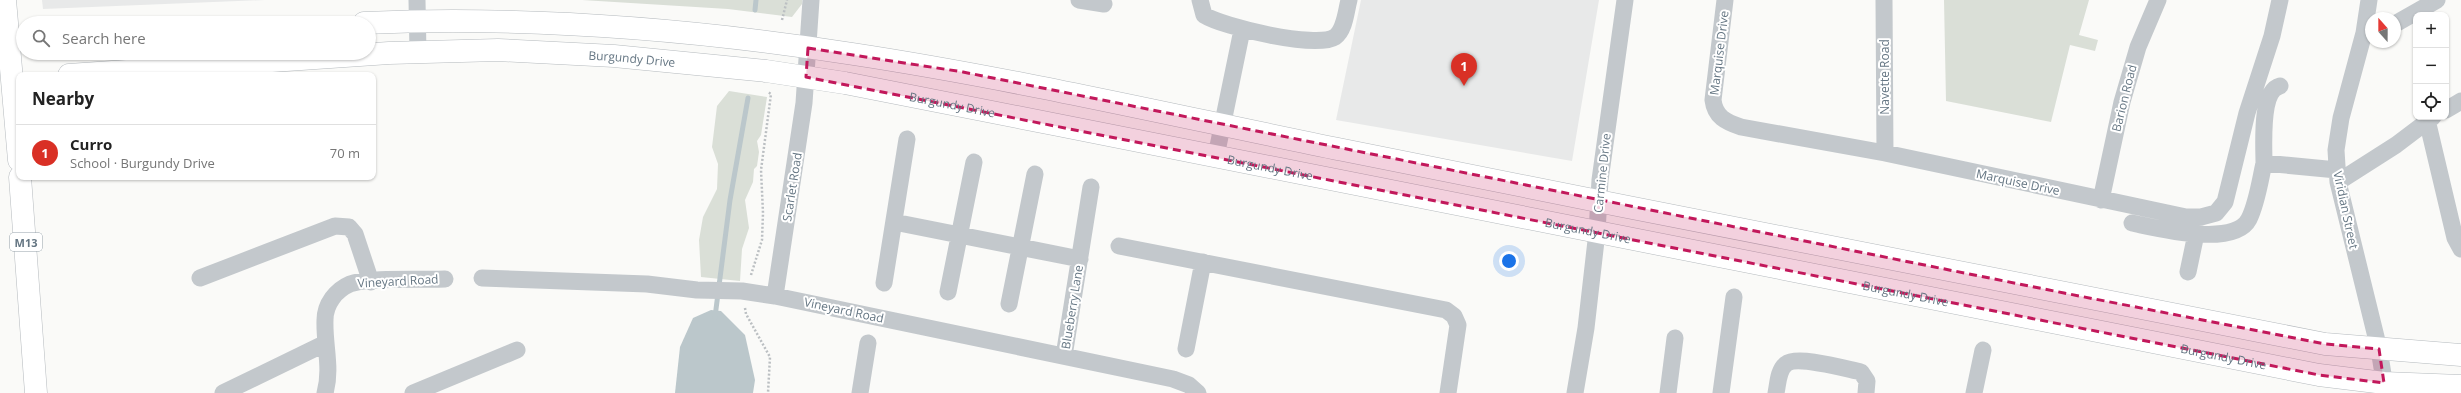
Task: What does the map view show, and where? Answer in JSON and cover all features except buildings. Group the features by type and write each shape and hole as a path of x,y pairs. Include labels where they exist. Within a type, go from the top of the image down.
{"main road":[{"path":"5,0 10,40 10,78 16,133"},
{"path":"376,20 417,10 524,22 702,35 808,48 963,72 1222,125 2325,344 2461,355"},
{"name":"Burgundy Drive","path":"376,54 498,50 614,56 717,65 806,77 1216,156 2385,388 2461,386"},
{"name":"Burgundy Drive","path":"113,72 287,60"},
{"name":"M13","path":"20,180 36,393"}],"street":[{"name":"Scarlet Road","path":"775,296 806,77 811,0"},
{"path":"1079,0 1104,4"},
{"path":"1200,0 1204,15 1242,30 1308,41 1324,41 1335,37 1341,31 1349,0"},
{"name":"Carmine Drive","path":"1575,393 1586,328 1597,232 1598,200 1625,0"},
{"name":"Marquise Drive","path":"1725,0 1713,93 1714,107 1718,115 1725,121 1741,127 1885,153 2101,200 2196,218 2209,216 2220,208 2229,188 2247,113 2272,36 2280,0"},
{"name":"Navette Road","path":"1884,0 1885,153"},
{"name":"Barion Road","path":"2101,200 2122,102 2138,47 2158,0"},
{"name":"Viridian Street","path":"2368,12 2369,0"},
{"path":"2401,21 2437,0"},
{"path":"417,10 418,53"},
{"path":"1216,156 1242,30"},
{"name":"Viridian Street","path":"2365,39 2341,118 2336,150 2337,176 2379,349 2385,388"},
{"path":"2132,223 2196,234 2233,232 2246,224 2249,219 2264,163 2264,128 2269,94 2274,87 2280,86"},
{"path":"2449,108 2461,102"},
{"path":"2264,163 2337,176 2396,145 2429,120"},
{"path":"2430,120 2455,238 2461,249"},
{"path":"884,283 907,139"},
{"path":"948,292 974,162"},
{"path":"1009,304 1035,174"},
{"name":"Blueberry Lane","path":"1064,356 1091,187"},
{"name":"Blueberry Lane","path":"894,222 1020,248 1080,258"},
{"path":"200,278 335,226 350,227 355,234 371,282"},
{"path":"2188,272 2196,234"},
{"path":"1119,246 1446,310 1454,316 1458,325 1447,393 1433,393"},
{"path":"1186,349 1203,262"},
{"name":"Vineyard Road","path":"482,278 604,281 697,290 746,291 1173,379 1189,385 1198,393"},
{"name":"Vineyard Road","path":"325,393 329,371 325,320 326,310 334,296 351,284 446,279"},
{"path":"1721,393 1734,298"},
{"path":"1668,393 1675,338"},
{"path":"223,393 326,343"},
{"path":"860,393 868,343"},
{"path":"413,393 517,350"},
{"path":"1974,393 1983,350"},
{"path":"1776,393 1781,370 1785,364 1797,360 1861,372 1867,381 1866,393"}],"path":[{"path":"782,20 787,0"},
{"path":"766,89 771,94 761,170 762,235 759,252 746,291 746,314 770,357 768,393"}],"highlighted area":[{"path":"808,48 963,72 2064,293 2325,344 2379,349 2384,383 2319,375 806,77"}],"shaded area":[{"path":"42,0 265,0 43,9"},
{"path":"582,0 802,0 802,4 792,17 728,9"},
{"path":"1361,0 1599,0 1572,161 1336,120"},
{"path":"1944,0 2089,0 2079,35 2098,40 2095,51 2070,45 2051,122 1946,101"},
{"path":"729,91 767,97 761,135 757,141 759,152 757,166 754,169 753,182 745,200 749,228 742,249 740,281 701,277 699,240 703,217 717,189 718,164 712,147 717,106"},
{"path":"711,310 721,311 745,335 755,380 753,393 675,393 680,347 693,318"}],"waterway":[{"path":"755,10 756,0"},
{"path":"715,317 730,200 748,98"}],"place":[{"name":"Curro","path":"1464,86"}]}
